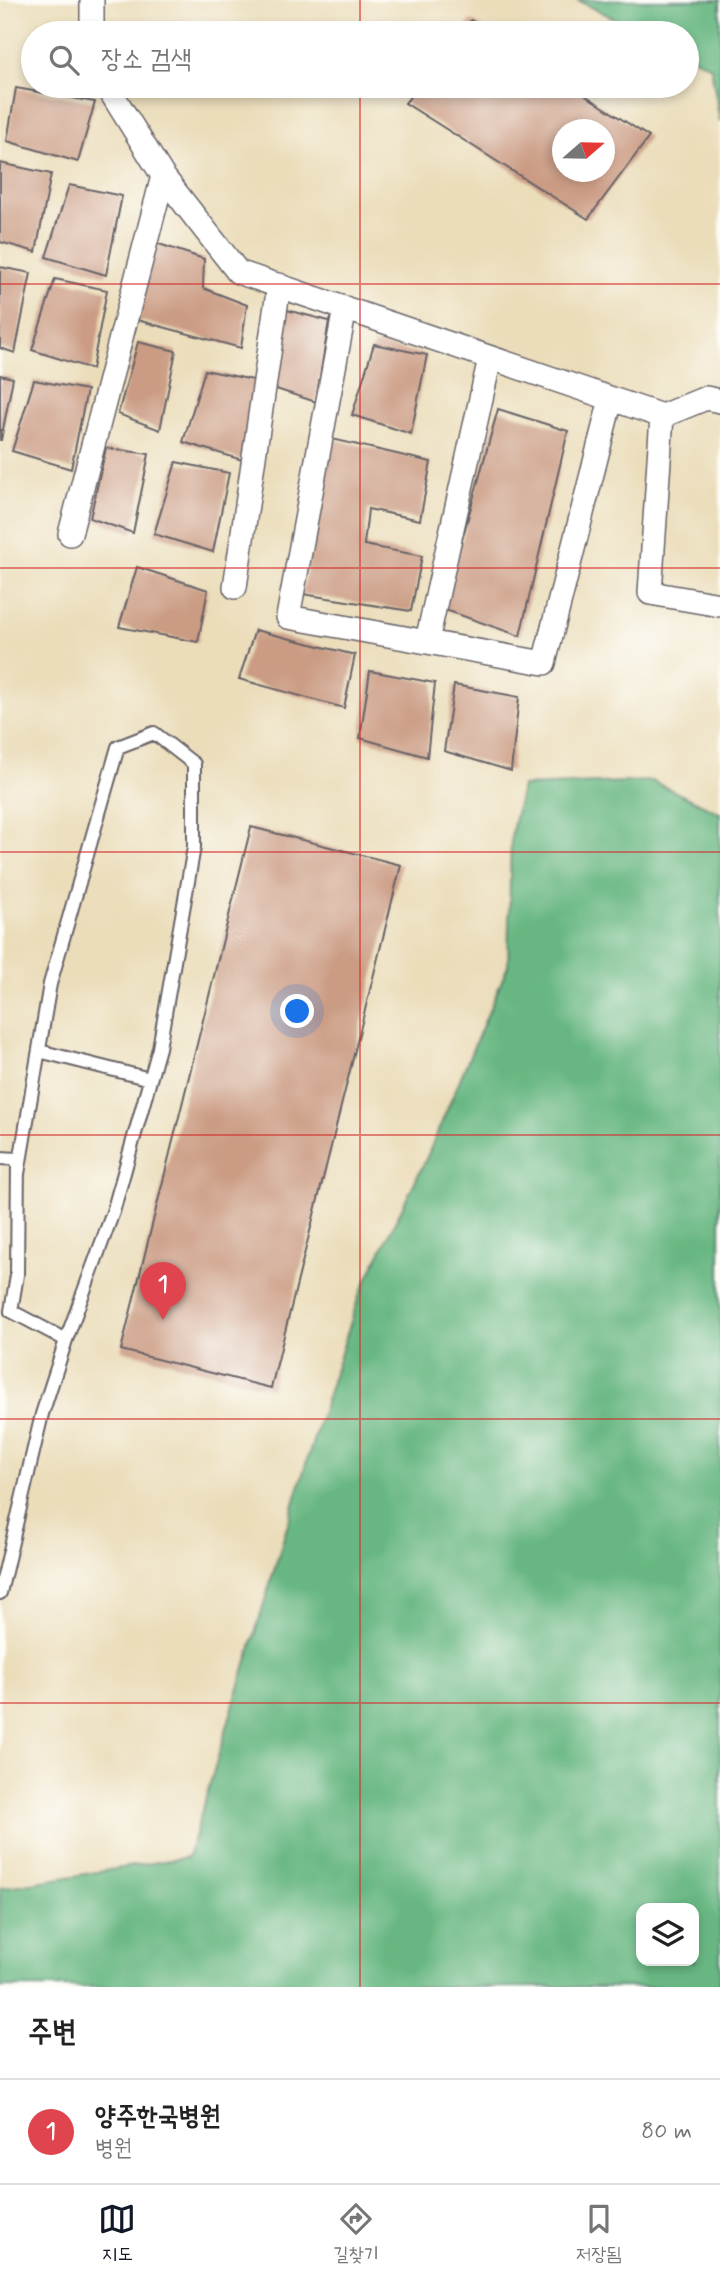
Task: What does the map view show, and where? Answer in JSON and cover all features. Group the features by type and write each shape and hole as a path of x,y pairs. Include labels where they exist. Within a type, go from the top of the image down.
{"street":[{"path":"92,0 92,21"},
{"path":"114,98 163,176 238,272 662,416 706,398 720,401"},
{"path":"70,534 163,176"},
{"path":"235,587 279,285"},
{"path":"345,308 288,617 544,663 611,399"},
{"path":"427,641 490,358"},
{"path":"662,416 650,593 720,605"}],"lane":[{"path":"0,1593 41,1414 113,1212 159,1048 194,847 194,764 153,733 118,747 50,984 18,1174"},
{"path":"39,1051 150,1079"},
{"path":"0,1158 18,1159 17,1275 12,1311 66,1340"}],"green space":[{"path":"577,0 720,0 720,122 711,67 699,60 699,21 620,21"},
{"path":"652,781 720,813 720,1987 0,1987 0,1888 188,1857 359,1296 427,1157 508,966 511,836 522,786"}],"building":[{"path":"16,88 21,89 21,98 72,98 95,102 78,162 7,141"},
{"path":"409,98 589,98 649,137 588,219 405,103"},
{"path":"0,163 51,174 36,252 0,242"},
{"path":"69,185 122,196 106,275 46,257"},
{"path":"156,243 204,259 203,288 247,305 241,348 137,320"},
{"path":"0,267 31,273 15,353 0,348"},
{"path":"55,279 107,290 92,369 32,350"},
{"path":"283,309 329,321 316,402 273,388"},
{"path":"138,342 176,351 160,430 118,414"},
{"path":"374,344 427,355 411,434 352,415"},
{"path":"205,370 258,381 242,460 183,442"},
{"path":"0,375 13,378 1,440 0,440"},
{"path":"34,380 87,390 71,469 12,451"},
{"path":"498,409 568,431 520,636 443,609"},
{"path":"332,439 431,462 420,520 368,509 364,545 422,556 411,611 302,594"},
{"path":"106,448 149,454 133,533 90,518"},
{"path":"176,462 229,473 213,552 154,534"},
{"path":"137,567 208,590 198,642 119,627"},
{"path":"255,630 355,655 344,708 239,679"},
{"path":"370,671 435,683 427,757 360,738"},
{"path":"454,685 519,697 511,771 444,751"},
{"path":"251,827 401,865 271,1388 121,1350"}],"place":[{"name":"양주한국병원","path":"163,1320"}]}
